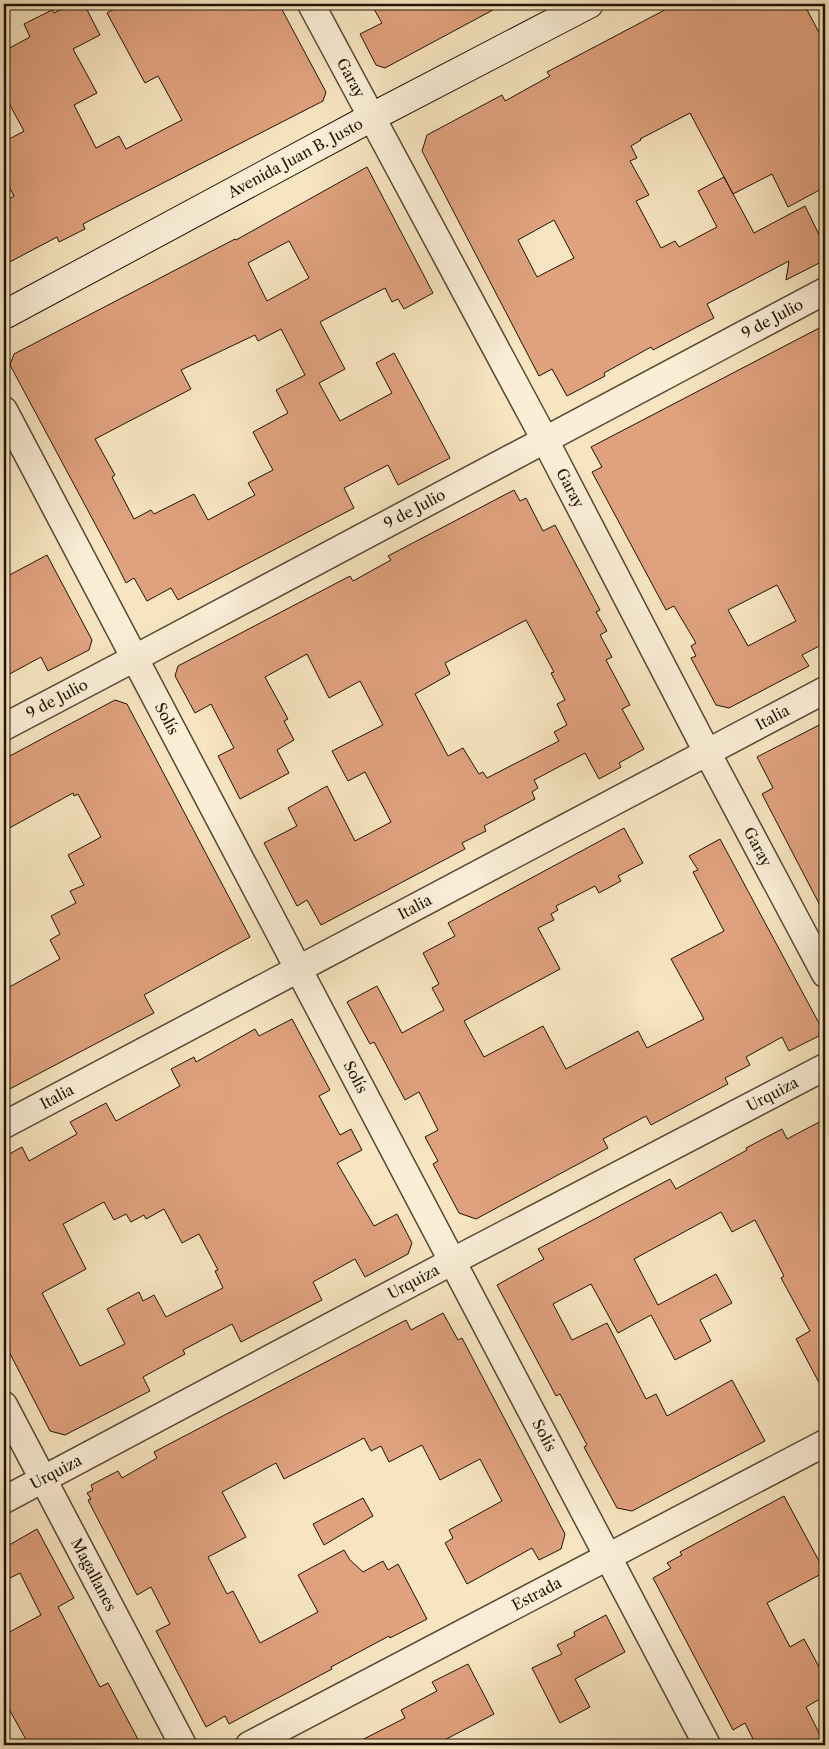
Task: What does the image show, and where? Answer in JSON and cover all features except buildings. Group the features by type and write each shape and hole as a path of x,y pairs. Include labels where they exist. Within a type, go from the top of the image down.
{"main road":[{"name":"Avenida Juan B. Justo","path":"4,315 589,4"}],"street":[{"name":"Garay","path":"311,4 545,440 825,974"},
{"name":"9 de Julio","path":"4,727 825,291"},
{"name":"Solís","path":"4,410 707,1745"},
{"name":"Italia","path":"4,1125 825,690"},
{"name":"Urquiza","path":"4,1500 453,1261 825,1067"},
{"name":"Magallanes","path":"4,1405 183,1745"},
{"name":"Estrada","path":"249,1745 609,1558 825,1443"}]}
